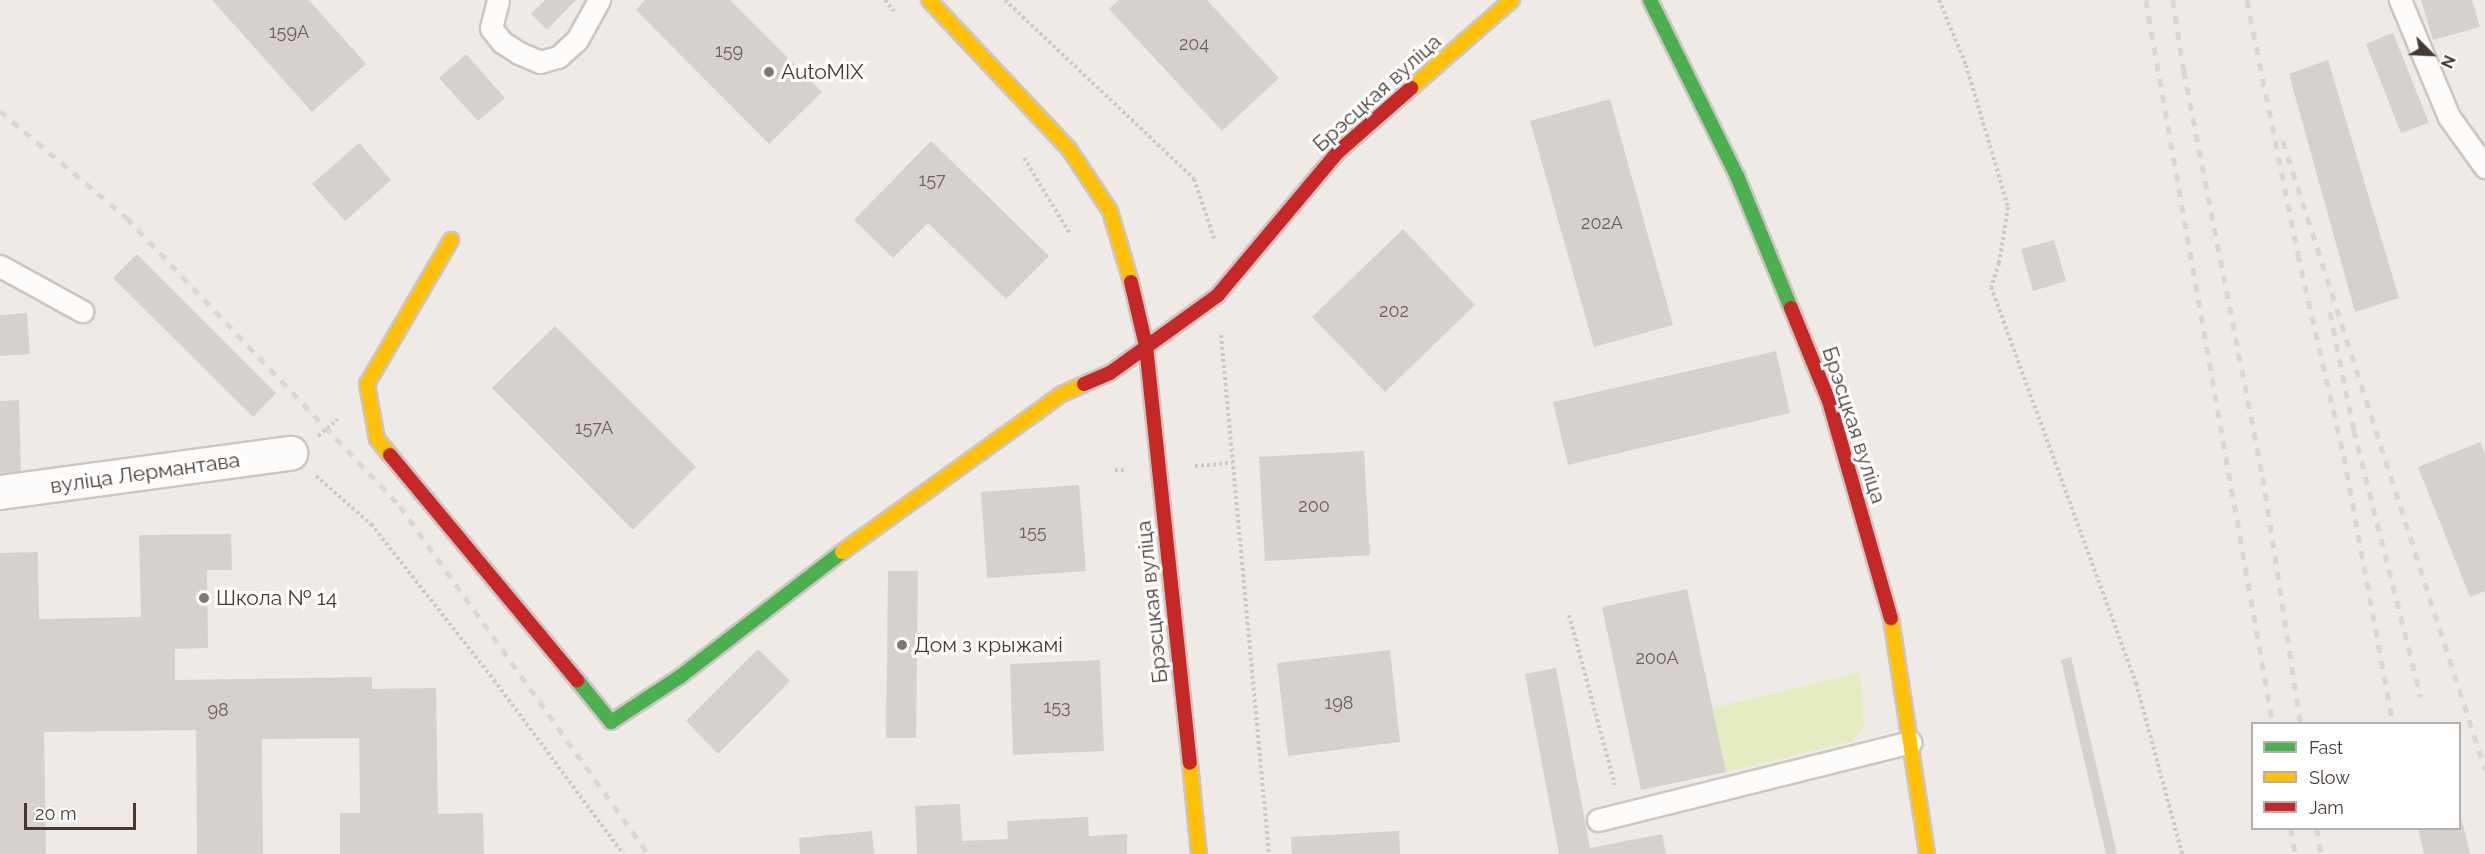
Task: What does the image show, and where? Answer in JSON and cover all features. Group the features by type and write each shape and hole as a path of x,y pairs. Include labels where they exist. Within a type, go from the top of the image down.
{"street":[{"name":"Брэсцкая вуліца","path":"930,0 1069,149 1110,211 1127,263 1146,346 1199,854"},
{"name":"Брэсцкая вуліца","path":"1146,346 1218,295 1339,151 1512,0"},
{"name":"Брэсцкая вуліца","path":"1650,0 1737,176 1829,401 1892,623 1927,854"},
{"path":"451,240 367,384 377,439 611,722 681,676 886,518 1062,394 1110,373 1146,346"},
{"name":"вуліца Лермантава","path":"0,492 290,453"}],"lane":[{"path":"498,0 491,28 502,42 540,62 558,57 577,40 599,0"},
{"path":"2400,0 2449,117 2485,167"},
{"path":"0,266 82,311"},
{"path":"1598,820 1910,742"}],"path":[{"path":"1005,0 1194,179 1216,244 1218,295 1269,854"},
{"path":"1939,0 1966,65 2008,207 1999,263 1990,287 2136,683 2182,854"},
{"path":"367,384 330,429 290,453 371,524 494,680 623,854"},
{"path":"1569,615 1623,814"}],"green space":[{"path":"1860,672 1864,727 1852,741 1726,772 1712,708"}],"building":[{"path":"212,0 309,0 366,64 312,112"},
{"path":"545,0 576,0 547,30 531,14"},
{"path":"645,0 730,0 822,92 769,144 636,10"},
{"path":"1119,0 1207,0 1279,78 1222,131 1109,9"},
{"path":"2421,0 2472,0 2480,27 2433,40"},
{"path":"2393,33 2429,123 2401,133 2366,44"},
{"path":"466,54 505,98 478,121 439,78"},
{"path":"2328,60 2399,298 2355,312 2289,74"},
{"path":"1610,99 1673,325 1594,347 1530,121"},
{"path":"931,141 1049,256 1006,299 928,223 893,258 854,220"},
{"path":"359,143 391,180 345,221 312,184"},
{"path":"1403,229 1475,305 1385,392 1312,317"},
{"path":"2054,240 2066,281 2033,291 2021,249"},
{"path":"137,254 276,393 253,417 113,278"},
{"path":"27,313 30,354 0,356 0,315"},
{"path":"555,326 696,467 633,530 492,388"},
{"path":"1776,351 1790,413 1568,465 1553,402"},
{"path":"19,400 21,472 0,473 0,401"},
{"path":"2480,442 2485,454 2485,591 2470,597 2418,467"},
{"path":"1364,451 1370,555 1265,561 1259,457"},
{"path":"1079,485 1086,571 987,578 981,492"},
{"path":"231,534 232,570 207,570 208,648 175,649 175,680 372,677 372,689 436,688 438,814 483,813 484,854 340,854 340,813 360,813 359,738 262,739 263,854 197,854 196,730 44,732 46,854 0,854 0,553 38,552 39,619 141,617 139,535"},
{"path":"888,571 918,571 916,738 886,738"},
{"path":"1687,589 1726,772 1641,790 1602,607"},
{"path":"758,649 790,681 718,754 686,721"},
{"path":"1390,650 1400,742 1288,756 1277,663"},
{"path":"2071,657 2117,854 2106,854 2061,660"},
{"path":"1100,660 1104,751 1013,755 1010,664"},
{"path":"1556,668 1590,848 1662,834 1666,854 1559,854 1525,674"},
{"path":"960,804 962,841 1008,839 1007,821 1088,817 1089,836 1127,834 1127,854 917,854 915,806"},
{"path":"2461,816 2470,854 2424,854 2418,830 2461,830"},
{"path":"872,831 874,854 800,854 799,838"},
{"path":"1399,831 1400,854 1292,854 1291,837"}],"railway":[{"path":"2146,0 2273,722"},
{"path":"2173,0 2184,71 2263,477 2301,722"},
{"path":"2247,0 2298,254 2344,456 2393,722"},
{"path":"0,111 127,218 400,506 648,854"},
{"path":"2283,141 2485,769"},
{"path":"2330,312 2354,430 2421,697"},
{"path":"2291,830 2295,854"},
{"path":"2317,830 2321,854"}],"traffic: fast":[{"path":"1650,0 1737,176 1791,308"},
{"path":"577,680 611,722 681,676 842,552"}],"traffic: slow":[{"path":"929,0 1069,149 1110,211 1131,282"},
{"path":"1411,88 1512,0"},
{"path":"390,455 377,439 367,384 451,240"},
{"path":"842,552 1062,394 1084,384"},
{"path":"1891,618 1927,854"},
{"path":"1190,763 1199,854"}],"traffic: jam":[{"path":"1084,384 1110,373 1218,295 1339,151 1411,88"},
{"path":"1131,282 1146,346 1190,763"},
{"path":"1791,308 1829,401 1891,618"},
{"path":"390,455 577,680"}],"place":[{"name":"AutoMIX","path":"769,72"},
{"name":"Школа № 14","path":"204,598"},
{"name":"Дом з крыжамі","path":"902,645"}]}
